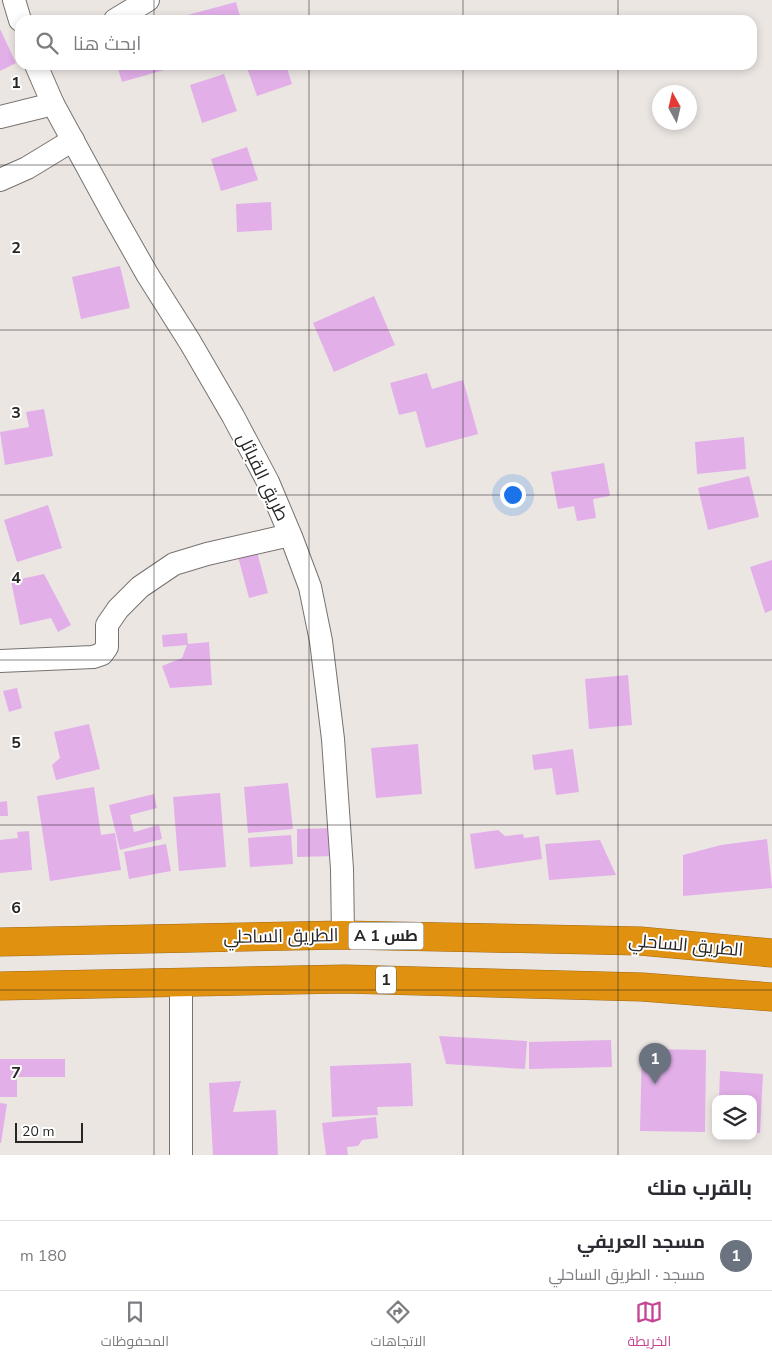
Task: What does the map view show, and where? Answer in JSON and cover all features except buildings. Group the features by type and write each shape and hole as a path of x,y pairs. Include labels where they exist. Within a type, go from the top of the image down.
{"highway":[{"name":"الطريق الساحلي","path":"0,942 343,935 640,940 772,953"},
{"name":"1","path":"0,986 345,979 642,987 772,997"}],"street":[{"path":"14,0 18,15"},
{"path":"123,15 148,0"},
{"name":"طريق القبائل","path":"40,70 53,104 147,274 190,342 233,416 268,482 310,587 321,641 334,748 342,869 343,935"},
{"path":"0,117 53,104"},
{"path":"0,180 27,168 73,140"},
{"path":"0,661 93,658 102,654 107,647 107,625 118,609 140,587 174,564 207,554 290,535"},
{"path":"181,982 181,1155"}],"place":[{"name":"مسجد العريفي","path":"655,1084"}]}
